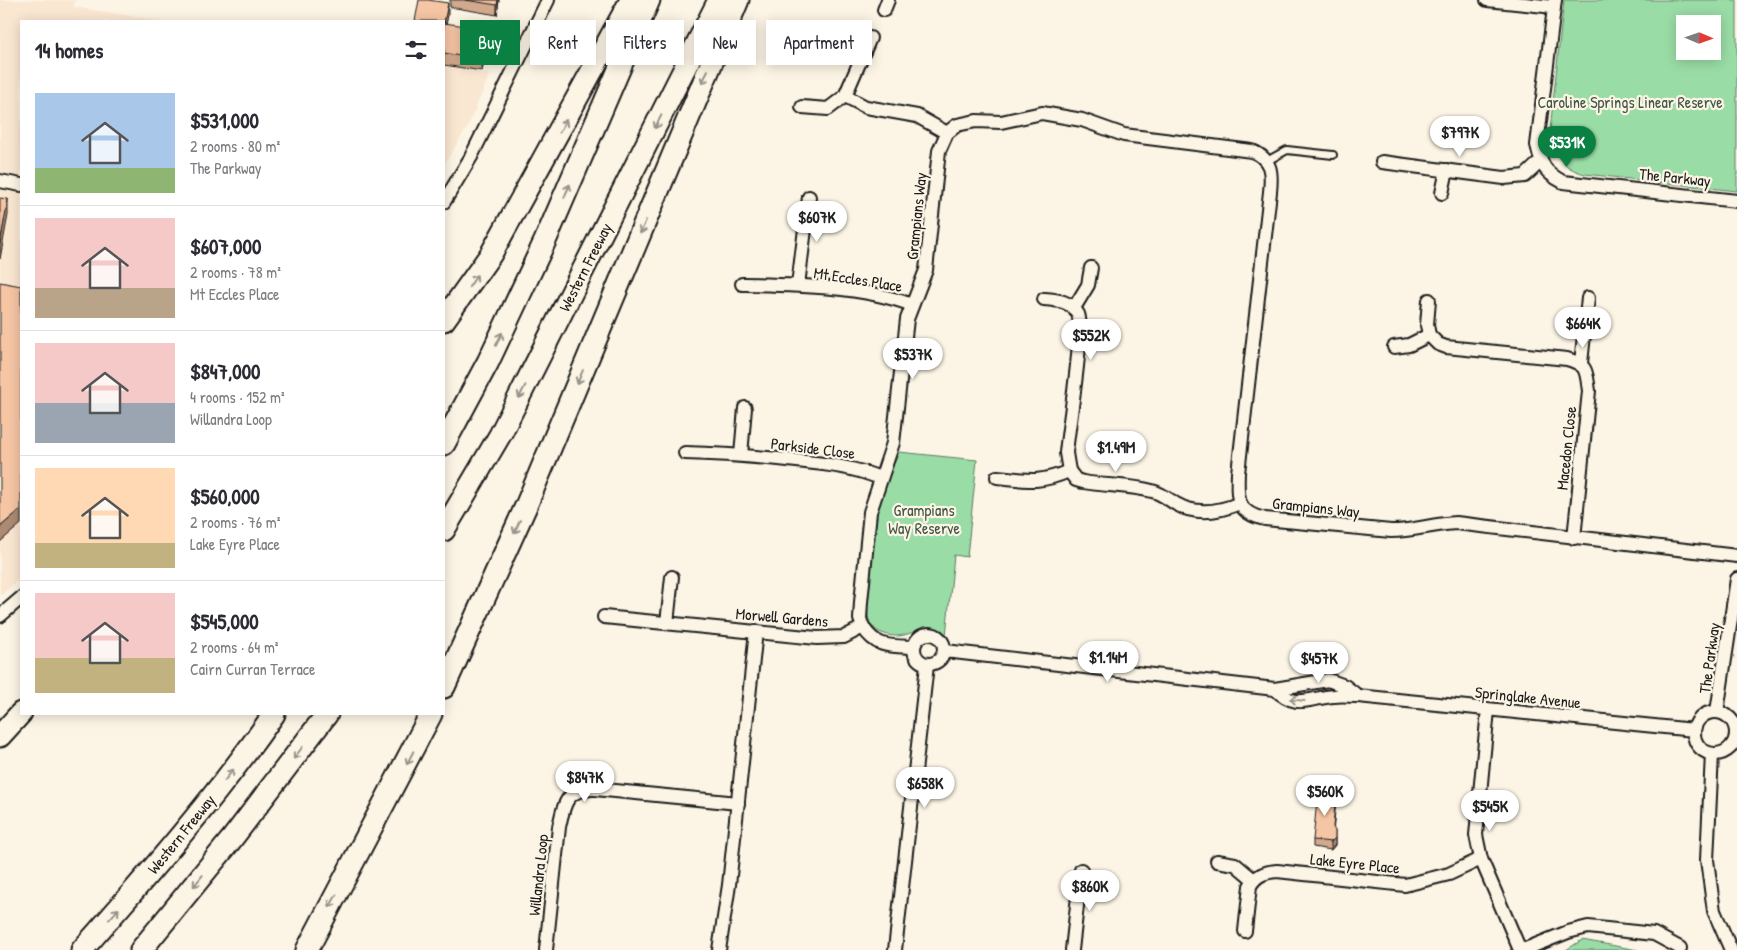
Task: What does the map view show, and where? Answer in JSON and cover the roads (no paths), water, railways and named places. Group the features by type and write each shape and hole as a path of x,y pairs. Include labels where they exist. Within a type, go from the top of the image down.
{"highway":[{"path":"445,319 491,254 631,0"},
{"path":"445,442 488,362 545,241 649,0"},
{"name":"Western Freeway","path":"445,528 500,435 719,0"},
{"path":"445,685 526,506 738,0"},
{"path":"0,736 20,714"},
{"name":"Western Freeway","path":"82,950 143,880 242,760 273,715"},
{"path":"141,950 231,840 326,715"},
{"path":"306,950 430,715"}],"street":[{"path":"445,200 476,149 548,0"},
{"path":"1382,162 1504,178 1525,176 1541,161 1537,145 1554,4 1487,0"},
{"path":"802,107 828,109 845,96 858,65"},
{"path":"845,96 866,107 917,116 947,133 957,125 965,122 1001,122 1042,113 1082,120 1124,136 1252,152 1261,155 1267,161 1271,178 1238,473 1240,503 1224,510 1204,512 1177,504 1152,491 1076,480 1069,471 1066,453 1080,320 1074,308 1061,301 1044,299"},
{"name":"Grampians Way","path":"863,627 860,619 860,602 870,512 893,443 904,337 912,305 926,270 939,151 947,133"},
{"name":"The Parkway","path":"1541,161 1548,174 1563,182 1737,201"},
{"path":"1442,193 1447,170"},
{"path":"0,181 20,185"},
{"name":"Mt Eccles Place","path":"798,285 809,197"},
{"path":"1074,308 1088,285 1090,268"},
{"name":"Mt Eccles Place","path":"742,284 798,285 877,295 912,305"},
{"name":"Macedon Close","path":"1574,538 1588,391 1586,370 1581,363 1588,298"},
{"path":"1429,300 1427,326 1430,335 1438,344 1446,347 1567,359 1581,363"},
{"path":"1394,347 1409,345 1430,335"},
{"path":"741,455 745,408"},
{"name":"Parkside Close","path":"685,453 741,455 858,469 880,478"},
{"path":"997,477 1040,481 1048,480 1069,471"},
{"name":"Grampians Way","path":"1240,503 1248,513 1265,519 1391,531 1410,531 1429,526 1456,523 1737,556"},
{"path":"667,622 672,577"},
{"name":"The Parkway","path":"1717,712 1737,579"},
{"path":"0,616 20,599"},
{"name":"Morwell Gardens","path":"604,617 833,638 844,636 863,627"},
{"path":"863,627 870,639 882,645 914,648"},
{"path":"719,950 738,803 756,631"},
{"path":"930,634 939,638 944,650 941,660 927,665 917,659 914,648 921,636 930,634"},
{"name":"Springlake Avenue","path":"944,650 1275,689 1284,698 1303,702 1334,696 1358,696 1694,730"},
{"path":"895,950 927,665"},
{"path":"1488,710 1476,836 1481,859 1522,950 1568,932 1588,927 1654,934 1680,948"},
{"path":"1717,712 1729,718 1736,735 1730,747 1719,753 1712,754 1700,748 1696,743 1694,730 1700,718 1717,712"},
{"path":"1712,754 1707,860 1714,911 1731,950"},
{"name":"Willandra Loop","path":"546,950 559,827 564,806 573,793 582,789 595,789 738,803"},
{"name":"Lake Eyre Place","path":"1254,880 1265,872 1277,871 1405,885 1449,874 1481,859"},
{"path":"1217,861 1235,864 1254,880 1248,892 1245,931"},
{"path":"1072,950 1080,870"}],"lane":[{"path":"1267,161 1287,150 1333,155"}],"park label":[{"name":"Caroline Springs Linear Reserve","path":"1630,102"},
{"name":"Grampians Way Reserve","path":"924,519"}]}
